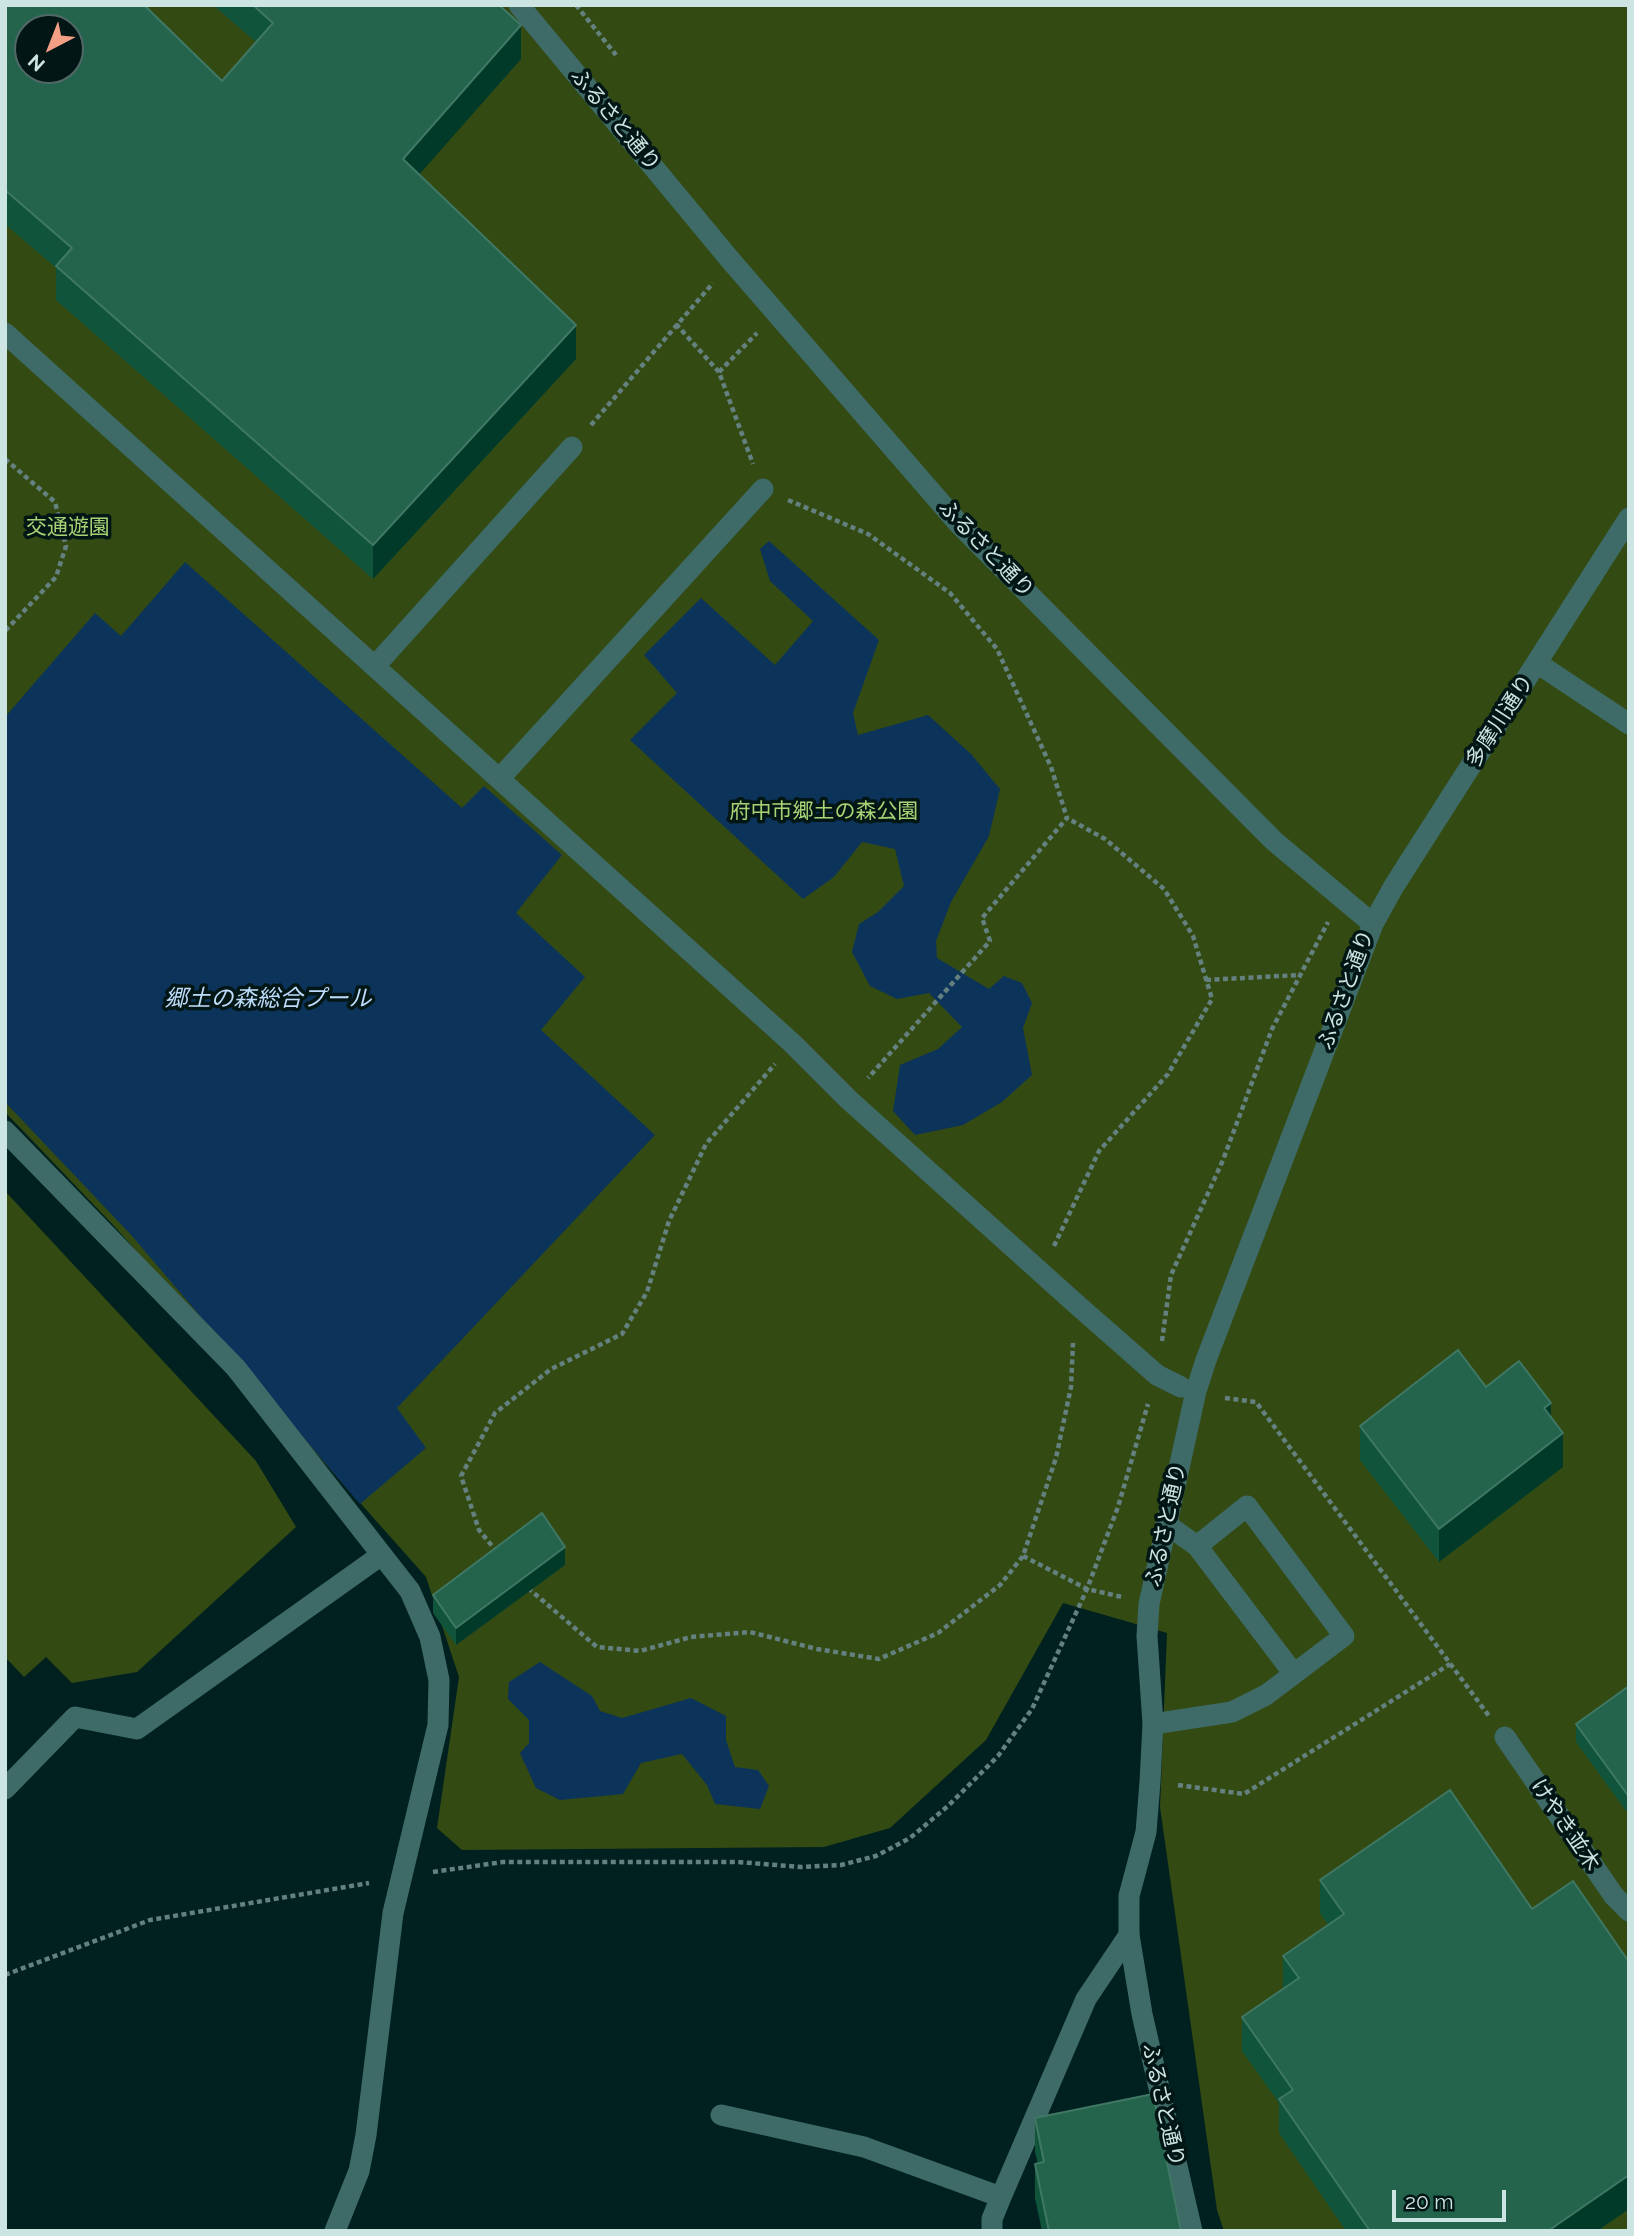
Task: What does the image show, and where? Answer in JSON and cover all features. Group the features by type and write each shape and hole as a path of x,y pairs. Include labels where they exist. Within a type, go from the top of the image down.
{"street":[{"name":"ふるさと通り","path":"519,5 732,262 959,524 1274,841 1373,924 1206,1360 1149,1604 1147,1636 1153,1724 1150,1782 1146,1832 1129,1896 1129,1935 1142,2014 1192,2231"},
{"path":"5,333 792,1043 848,1099 1045,1277 1157,1375 1181,1387"},
{"path":"375,666 572,447"},
{"path":"500,778 763,489"},
{"name":"多摩川通り","path":"1373,924 1394,886 1629,518"},
{"path":"1537,663 1629,724"},
{"path":"5,1130 236,1368 380,1556 410,1591 430,1637 439,1680 438,1725 393,1913 366,2135 359,2172 335,2231"},
{"path":"1153,1724 1232,1712 1266,1695 1344,1636 1247,1506 1197,1546"},
{"path":"1166,1524 1197,1546 1294,1674"},
{"path":"5,1789 75,1717 138,1729 380,1556"},
{"name":"けやき並木","path":"1505,1737 1614,1896 1629,1911"},
{"path":"992,2231 992,2219 1086,1999 1129,1935"},
{"path":"721,2115 864,2147 1001,2197"}],"path":[{"path":"576,5 616,55"},
{"path":"572,447 732,262"},
{"path":"719,372 777,313"},
{"path":"676,324 719,372 763,489 868,534 950,593 997,649 1051,767 1067,818 1105,839 1164,889 1193,936 1212,999 1168,1074 1099,1151 1057,1234 1045,1277"},
{"path":"5,459 55,502 66,546 56,577 5,630"},
{"path":"848,1099 990,941 982,918 1067,818"},
{"path":"5,1975 150,1920 298,1897 402,1876 503,1862 738,1862 801,1867 841,1865 876,1856 910,1838 998,1756 1032,1709 1087,1589 1118,1507 1157,1375 1171,1275 1223,1160 1272,1029 1340,899"},
{"path":"1206,980 1300,975"},
{"path":"503,1558 479,1530 461,1476 495,1413 551,1369 622,1334 646,1293 669,1221 706,1144 792,1043"},
{"path":"519,1577 535,1597 597,1647 640,1651 691,1637 750,1632 817,1649 879,1659 938,1633 1000,1585 1023,1556 1056,1458 1072,1387 1075,1303"},
{"path":"1217,1397 1256,1402 1505,1737"},
{"path":"1023,1556 1087,1589 1149,1604"},
{"path":"1150,1782 1244,1794 1450,1664"}],"green space":[{"name":"府中市郷土の森公園","path":"5,5 1629,5 1629,2231 1224,2231 1217,2210 1160,1807 1167,1633 1063,1603 986,1740 890,1828 824,1847 462,1850 437,1828 459,1677 426,1577 115,1227 5,1112"},
{"path":"5,1191 256,1461 296,1527 137,1672 72,1683 46,1657 24,1677 5,1657"}],"water":[{"path":"769,541 879,640 853,713 858,735 928,715 971,754 1000,789 989,836 951,902 936,941 937,958 989,989 1004,976 1022,983 1032,1003 1023,1028 1032,1075 1002,1102 963,1125 915,1135 893,1111 900,1065 938,1049 962,1027 929,993 897,999 870,986 852,952 859,924 878,912 904,886 895,849 862,842 834,877 803,899 630,740 677,693 644,655 701,598 775,665 813,621 770,581 760,549"},
{"name":"郷土の森総合プール","path":"185,562 462,808 484,786 562,855 516,913 585,977 541,1030 655,1135 397,1408 426,1448 360,1504 132,1236 5,1102 5,717 95,613 121,636"},
{"path":"540,1662 592,1696 600,1711 622,1718 691,1698 726,1716 726,1740 735,1767 758,1770 769,1786 760,1809 715,1804 707,1785 682,1754 641,1763 623,1794 560,1800 536,1788 520,1753 529,1743 529,1720 508,1699 509,1682"}],"building":[{"path":"5,5 144,5 222,81 273,23 253,5 499,5 521,25 403,159 576,325 373,545 56,266 72,248 5,190"},
{"path":"1458,1350 1486,1387 1519,1361 1551,1403 1544,1408 1563,1433 1439,1529 1360,1426"},
{"path":"542,1513 565,1547 456,1628 433,1595"},
{"path":"1629,1686 1629,1797 1576,1724"},
{"path":"1450,1790 1532,1909 1573,1881 1629,1962 1629,2175 1548,2231 1370,2231 1279,2099 1293,2090 1242,2017 1299,1978 1283,1956 1344,1914 1320,1880"},
{"path":"1153,2094 1181,2231 1049,2231 1035,2164 1044,2162 1035,2118"}],"park label":[{"name":"交通遊園","path":"68,528"}]}
